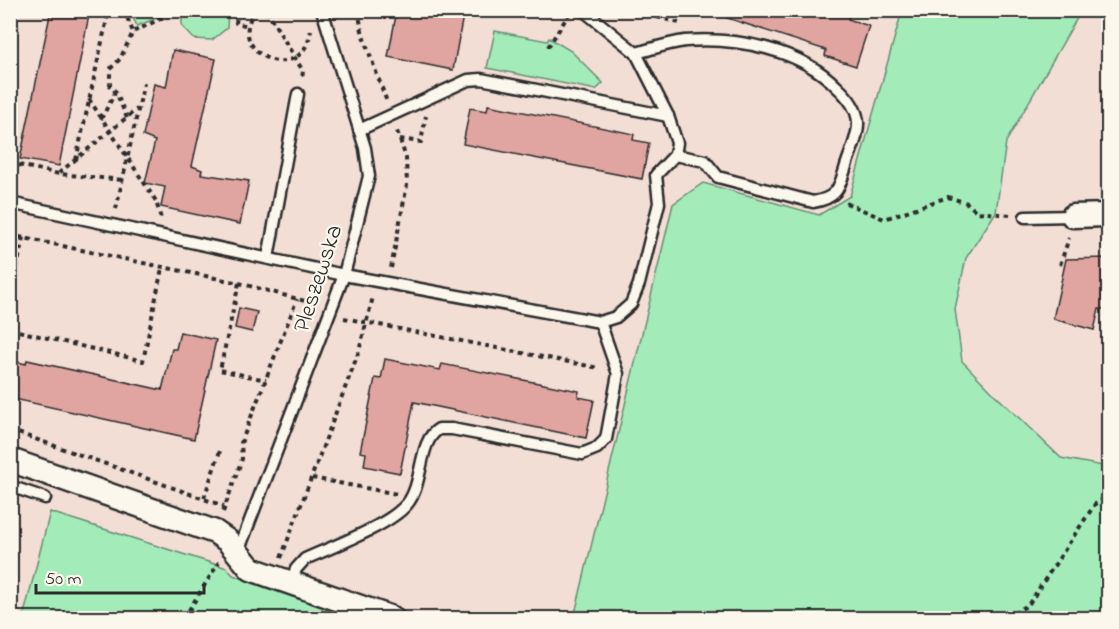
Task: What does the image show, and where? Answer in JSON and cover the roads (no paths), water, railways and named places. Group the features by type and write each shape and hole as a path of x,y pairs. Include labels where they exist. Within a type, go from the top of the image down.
{"street":[{"path":"1076,227 1108,215"},
{"path":"10,460 215,532 229,557 251,569 282,580 344,610 392,618"}],"lane":[{"name":"Pleszewska","path":"229,557 344,276 369,176 359,130 321,10"},
{"path":"10,203 344,276 600,322 616,317 631,304 646,260 659,203 656,175 675,155 677,143 668,116 636,53 583,10"},
{"path":"10,23 10,46"},
{"path":"636,53 683,41 753,45 811,65 844,94 855,108 858,123 839,188 831,197 813,202 718,177 705,161 675,155"},
{"path":"359,130 468,80 481,79 668,116"},
{"path":"268,258 298,94"},
{"path":"1025,217 1076,227"},
{"path":"282,580 305,560 390,518 406,505 416,491 428,440 439,429 452,429 582,454 597,448 606,439 618,374 600,322"},
{"path":"10,486 45,498"}]}
